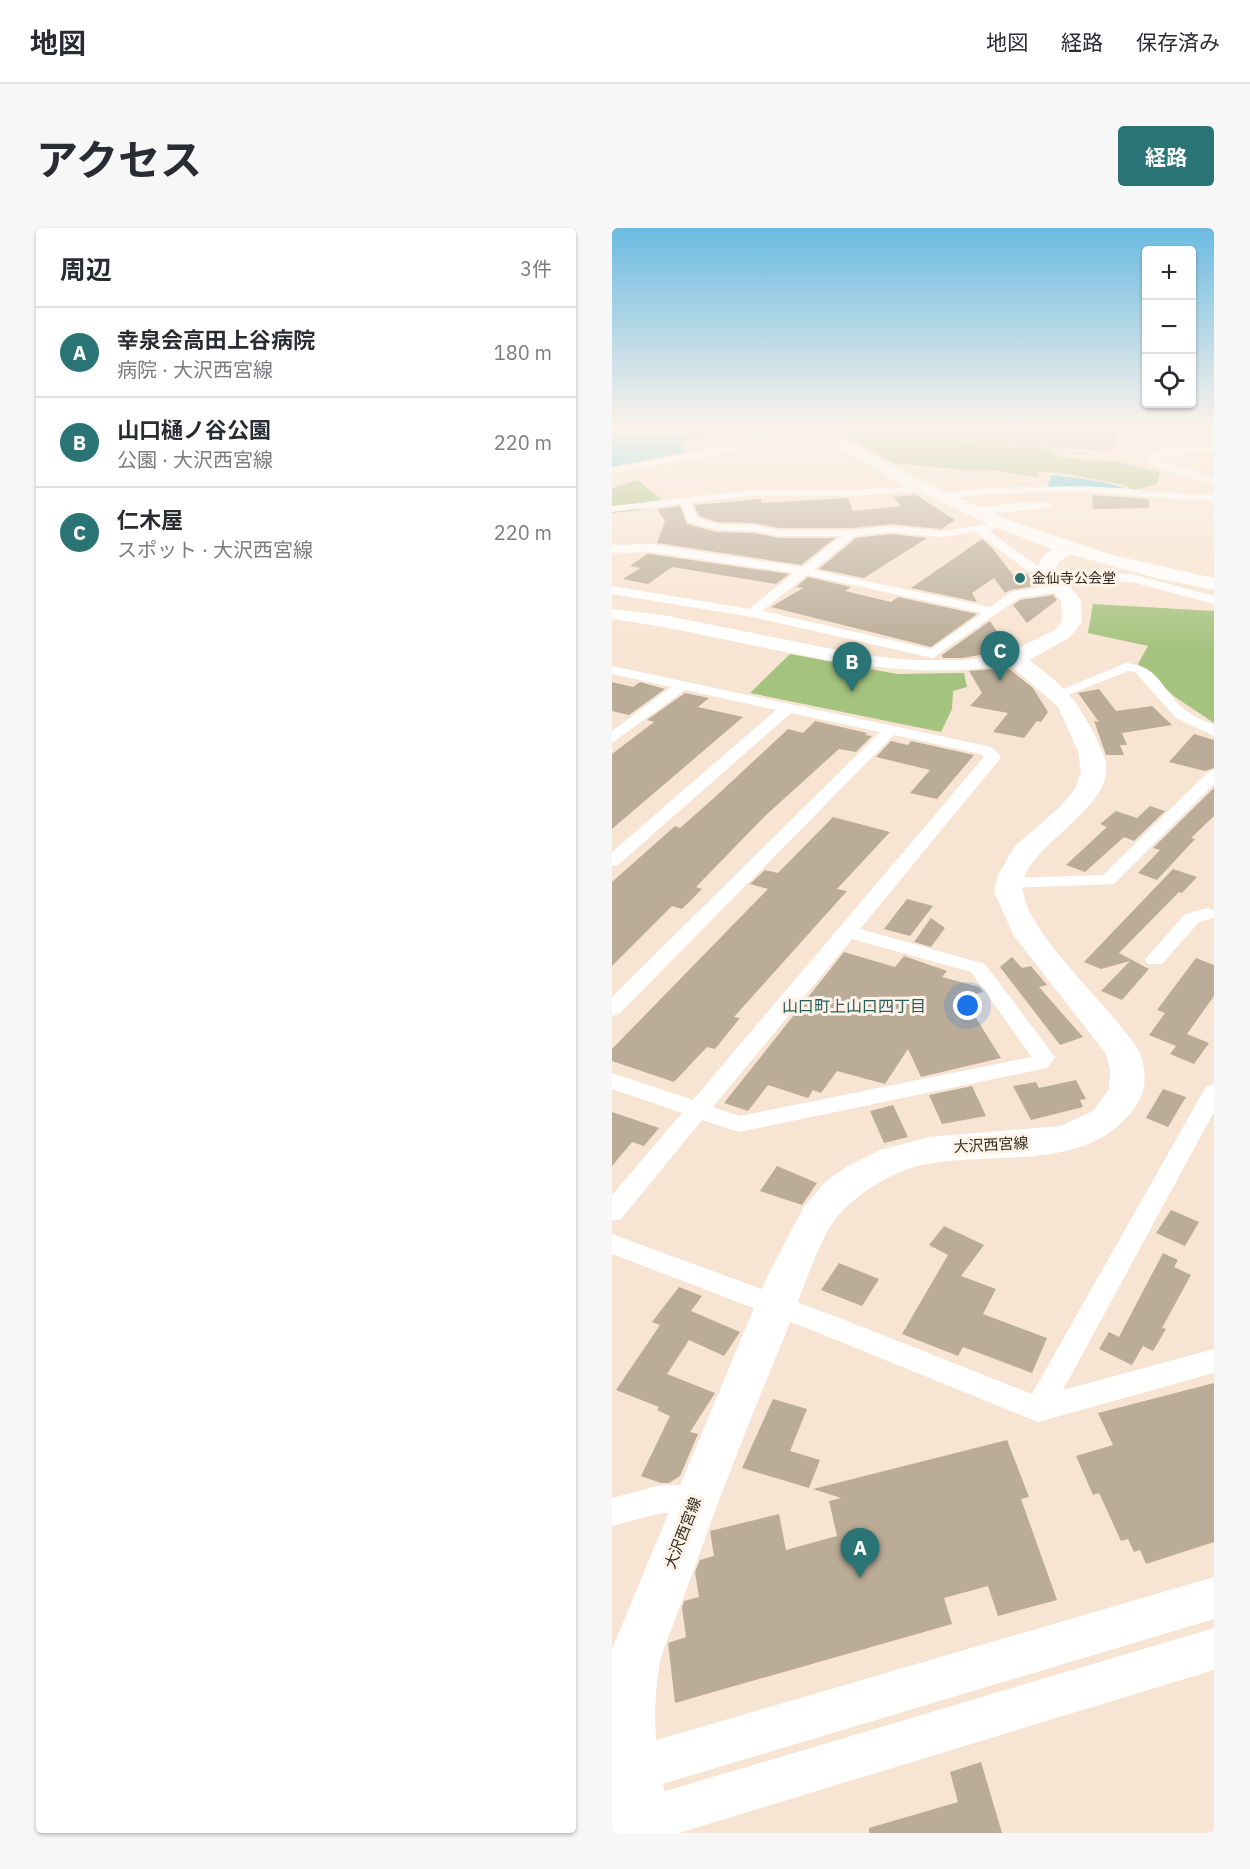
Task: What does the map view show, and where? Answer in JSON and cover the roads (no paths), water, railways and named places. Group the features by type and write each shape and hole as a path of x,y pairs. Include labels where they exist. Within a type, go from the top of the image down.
{"main road":[{"path":"948,502 1000,525 1068,548 1128,566 1214,584"},
{"path":"1010,884 1012,875 1025,852 1070,812 1087,791 1094,772 1090,751 1068,705 1058,693 1014,658 1062,634 1072,622 1071,600 1053,579 1046,565 1054,556 1068,548"},
{"name":"大沢西宮線","path":"635,1827 622,1773 633,1665 696,1499 775,1307 799,1250 820,1212 834,1196 866,1173 903,1157 927,1150 980,1144 1032,1143 1070,1137 1102,1121 1120,1104 1129,1074 1122,1052 1025,930 1008,892 1010,884"}],"street":[{"path":"612,509 677,502"},
{"path":"685,502 692,520 717,527 754,528 779,533 852,533 891,529 941,534 980,530 1000,525"},
{"path":"970,512 1014,506 1047,506"},
{"path":"980,530 1032,568 1053,579"},
{"path":"752,613 852,533"},
{"path":"612,549 650,548 803,571 991,611"},
{"path":"612,590 752,613 933,654 1015,595 1053,579 1132,578 1214,600"},
{"path":"612,614 656,620 859,661 902,667 949,667 1014,658"},
{"path":"1058,693 1126,667 1139,668 1147,674 1181,715 1214,731"},
{"path":"612,670 986,750 993,757 612,1212"},
{"path":"612,738 681,686"},
{"path":"612,861 787,708"},
{"path":"612,1009 890,730"},
{"path":"1010,884 1108,880 1214,774"},
{"path":"1155,960 1192,918 1212,914"},
{"path":"612,1081 739,1124 1039,1063 1044,1057 978,968 846,931"},
{"path":"1038,1409 1214,1092"},
{"path":"612,1244 775,1307 823,1323 1038,1409 1214,1361"},
{"path":"612,1512 661,1499 696,1499"},
{"path":"622,1773 1214,1598"},
{"path":"635,1827 1214,1648"}],"place":[{"name":"金仙寺公会堂","path":"1020,578"},
{"name":"仁木屋","path":"1000,681"},
{"name":"山口樋ノ谷公園","path":"852,692"},
{"name":"幸泉会高田上谷病院","path":"860,1578"}],"district":[{"name":"山口町上山口四丁目","path":"854,1006"}]}
